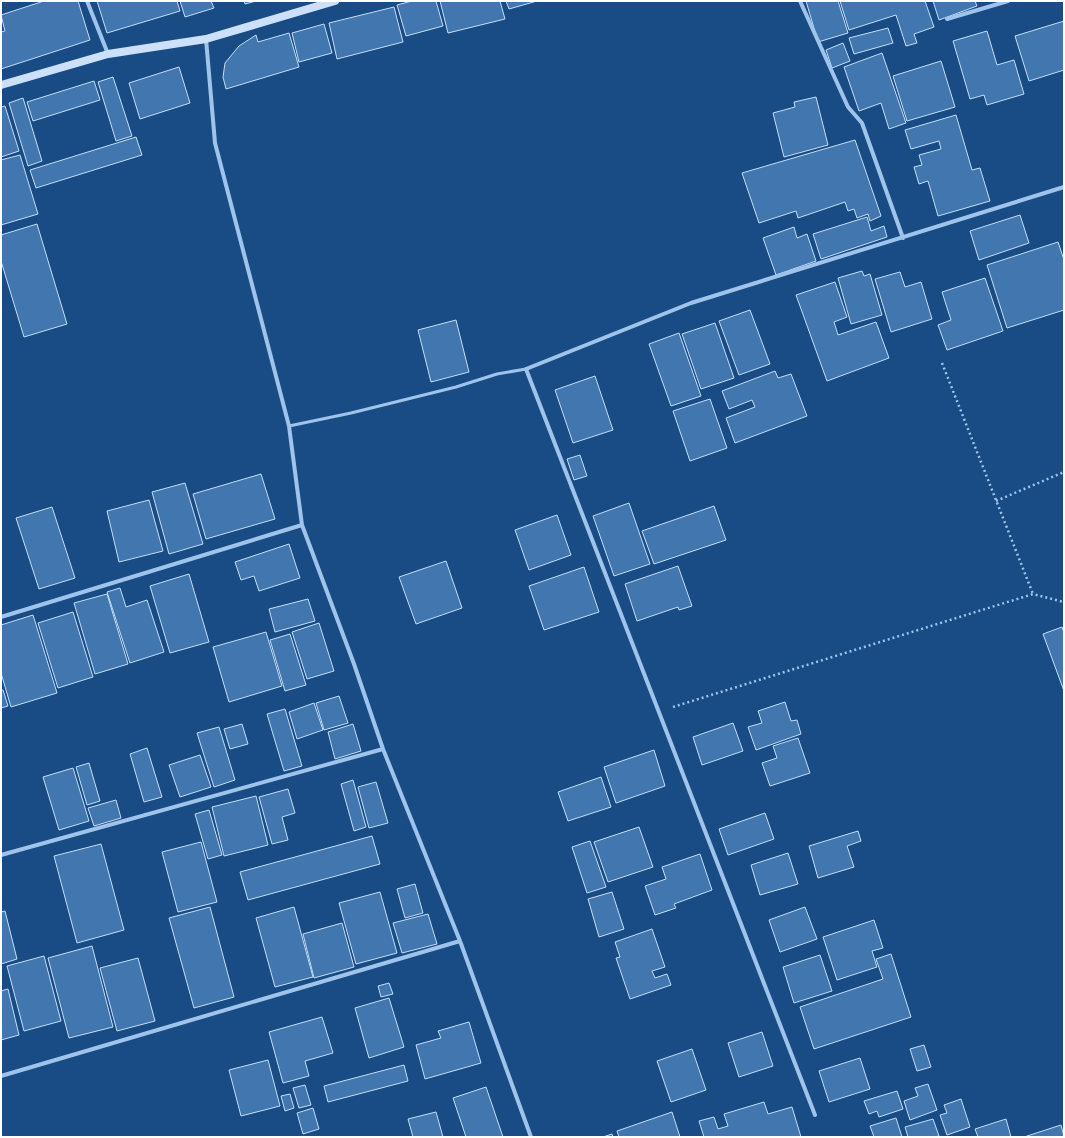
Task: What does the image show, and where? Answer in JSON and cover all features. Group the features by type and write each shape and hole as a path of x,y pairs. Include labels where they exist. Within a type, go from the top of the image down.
{"street":[{"path":"87,1 108,54"},
{"path":"1,85 108,54 206,39 335,1"},
{"path":"800,1 848,108 862,123 903,238"},
{"path":"947,18 1008,1"},
{"path":"206,39 215,143 289,426 302,525 354,664 383,749 460,941 531,1137"},
{"path":"815,1115 526,369 691,303 1064,187"},
{"path":"1,617 302,525"},
{"path":"1,855 383,749"},
{"path":"1,1076 460,941"}],"lane":[{"path":"289,426 351,413 456,387 497,374 526,369"}],"path":[{"path":"942,363 1033,594"},
{"path":"996,501 1064,472"},
{"path":"658,711 1033,594 1064,602"}],"building":[{"path":"44,1 78,1 90,40 1,69 1,32 5,31 1,15"},
{"path":"97,1 177,1 180,11 107,33"},
{"path":"180,1 211,1 214,8 185,17"},
{"path":"244,1 256,1 245,4"},
{"path":"412,1 436,1 443,26 406,36 397,5"},
{"path":"440,1 500,1 505,19 448,33"},
{"path":"506,1 537,1 509,9"},
{"path":"806,1 838,1 848,33 818,42"},
{"path":"840,1 925,1 934,27 914,34 917,43 906,46 896,15 849,30"},
{"path":"933,1 975,1 977,6 939,20"},
{"path":"394,7 403,42 337,59 329,23"},
{"path":"1064,21 1064,70 1029,81 1015,36"},
{"path":"324,24 332,53 299,62 292,33"},
{"path":"888,28 893,43 854,54 849,38"},
{"path":"987,31 997,65 1014,60 1024,94 987,105 984,95 970,99 953,41"},
{"path":"289,33 299,67 226,89 223,77 225,63 239,46 256,35 258,42"},
{"path":"843,43 850,61 832,68 826,50"},
{"path":"882,53 906,123 889,129 881,103 859,111 844,67"},
{"path":"941,61 955,107 907,121 893,76"},
{"path":"179,67 190,103 140,119 129,83"},
{"path":"113,77 132,136 116,141 98,82"},
{"path":"94,81 100,100 33,121 27,102"},
{"path":"816,97 828,145 784,157 773,113 795,107 794,102"},
{"path":"23,98 42,161 28,166 9,103"},
{"path":"5,106 19,151 1,157 1,107"},
{"path":"956,115 972,170 980,168 990,201 938,216 928,181 919,184 914,167 922,165 919,155 941,149 939,141 911,149 905,130"},
{"path":"136,137 142,155 36,188 30,170"},
{"path":"855,140 881,216 870,221 868,214 857,218 854,209 848,211 845,202 798,218 796,211 759,223 742,173"},
{"path":"20,155 38,214 1,225 1,160"},
{"path":"1020,215 1029,243 979,260 970,231"},
{"path":"867,217 871,231 884,226 887,237 821,259 813,234"},
{"path":"37,224 67,324 24,337 1,261 1,235"},
{"path":"794,227 797,238 807,234 816,261 776,275 763,238"},
{"path":"1058,242 1064,260 1064,310 1007,328 987,265"},
{"path":"862,271 864,276 870,274 882,315 851,324 838,278"},
{"path":"900,272 905,287 921,282 932,319 891,332 875,279"},
{"path":"985,278 1003,331 947,350 938,325 951,320 942,292"},
{"path":"835,282 847,317 834,322 838,335 876,322 889,358 827,381 796,295"},
{"path":"750,310 770,364 739,375 719,321"},
{"path":"456,320 469,372 431,382 418,330"},
{"path":"715,323 734,378 701,389 682,334"},
{"path":"679,333 701,396 671,406 649,344"},
{"path":"775,371 778,378 791,374 807,416 735,443 726,418 755,407 752,400 729,409 722,391"},
{"path":"595,376 613,430 573,443 555,390"},
{"path":"710,399 727,448 690,461 673,411"},
{"path":"580,455 587,476 574,480 567,459"},
{"path":"261,474 275,519 206,539 193,494"},
{"path":"185,483 203,544 169,554 152,492"},
{"path":"149,500 163,551 119,562 107,511"},
{"path":"629,503 650,564 614,576 593,516"},
{"path":"714,506 726,540 654,564 642,531"},
{"path":"52,507 75,578 39,589 16,518"},
{"path":"557,515 571,555 529,570 515,530"},
{"path":"289,544 300,578 259,591 254,576 241,580 235,562"},
{"path":"446,561 462,608 416,624 399,577"},
{"path":"678,566 692,606 679,610 678,607 637,621 625,584"},
{"path":"584,567 599,612 544,630 529,586"},
{"path":"189,574 209,642 170,653 150,586"},
{"path":"120,588 126,607 147,600 164,652 130,663 107,592"},
{"path":"107,594 128,664 95,674 74,603"},
{"path":"308,599 315,621 275,632 269,609"},
{"path":"73,612 93,677 58,688 38,623"},
{"path":"33,615 57,693 11,707 1,673 1,625"},
{"path":"319,623 334,671 307,679 292,632"},
{"path":"1062,627 1064,633 1064,691 1043,634"},
{"path":"266,632 282,686 229,702 213,647"},
{"path":"290,634 306,685 285,691 270,640"},
{"path":"1,690 3,690 8,706 1,708"},
{"path":"339,696 348,723 324,730 316,703"},
{"path":"785,702 791,721 797,720 801,734 756,750 748,727 762,723 758,711"},
{"path":"314,703 323,730 297,739 289,712"},
{"path":"285,709 302,766 284,771 267,714"},
{"path":"733,723 743,751 702,765 693,737"},
{"path":"242,724 248,744 230,749 224,729"},
{"path":"353,724 361,751 335,759 328,732"},
{"path":"219,727 235,780 214,787 197,733"},
{"path":"798,738 810,773 770,786 762,763 777,758 773,746"},
{"path":"147,748 162,797 144,802 130,754"},
{"path":"654,750 665,786 616,803 604,767"},
{"path":"200,755 211,787 180,797 169,765"},
{"path":"89,763 100,801 87,805 76,767"},
{"path":"73,768 89,821 59,830 43,777"},
{"path":"601,777 611,807 568,821 558,792"},
{"path":"353,780 366,827 354,831 341,784"},
{"path":"376,782 388,823 369,828 358,787"},
{"path":"288,789 295,813 282,817 288,840 272,844 259,797"},
{"path":"256,796 268,845 224,856 212,807"},
{"path":"116,800 121,818 94,826 88,808"},
{"path":"209,810 222,855 208,859 195,814"},
{"path":"765,813 774,839 728,855 719,829"},
{"path":"639,827 653,867 608,882 594,842"},
{"path":"858,831 861,841 847,846 854,867 818,878 809,846"},
{"path":"372,836 380,864 248,900 240,872"},
{"path":"590,841 606,887 587,893 572,847"},
{"path":"201,842 217,902 178,912 162,852"},
{"path":"101,844 124,930 77,943 54,856"},
{"path":"788,853 798,884 760,895 751,865"},
{"path":"700,854 712,890 674,904 676,908 655,915 645,886 666,879 662,867"},
{"path":"415,884 423,913 405,918 397,889"},
{"path":"380,892 397,953 356,964 339,903"},
{"path":"612,892 624,929 599,937 588,899"},
{"path":"210,907 234,997 194,1008 169,918"},
{"path":"294,907 313,977 275,987 256,918"},
{"path":"805,907 817,939 780,952 769,920"},
{"path":"5,911 17,959 1,964 1,912"},
{"path":"428,914 437,944 402,953 393,923"},
{"path":"874,920 883,948 872,951 877,967 837,980 823,937"},
{"path":"342,923 354,967 314,978 303,934"},
{"path":"652,929 665,967 652,971 655,978 667,974 671,985 630,999 616,958 620,957 615,942"},
{"path":"92,946 113,1027 69,1038 48,958"},
{"path":"891,954 911,1017 814,1049 800,1007 883,979 876,959"},
{"path":"820,955 832,991 794,1003 783,967"},
{"path":"44,956 61,1021 24,1031 7,966"},
{"path":"138,958 155,1021 117,1031 100,968"},
{"path":"389,983 393,994 381,997 378,986"},
{"path":"8,989 19,1035 1,1040 1,991"},
{"path":"389,998 404,1047 369,1058 355,1008"},
{"path":"322,1017 333,1053 305,1061 309,1076 283,1083 269,1032"},
{"path":"469,1022 481,1063 425,1079 416,1045 441,1038 438,1031"},
{"path":"762,1032 773,1066 739,1077 728,1043"},
{"path":"924,1045 931,1067 917,1071 910,1049"},
{"path":"692,1049 706,1090 671,1102 657,1061"},
{"path":"860,1058 870,1089 829,1102 819,1071"},
{"path":"268,1060 280,1106 241,1116 229,1070"},
{"path":"404,1065 408,1081 328,1102 324,1086"},
{"path":"928,1084 937,1110 910,1120 904,1101 918,1096 915,1088"},
{"path":"305,1085 311,1105 299,1108 293,1088"},
{"path":"486,1087 503,1137 466,1137 453,1098"},
{"path":"897,1091 903,1109 879,1117 877,1111 869,1114 864,1101"},
{"path":"290,1094 294,1108 285,1111 281,1096"},
{"path":"961,1099 970,1127 947,1135 940,1115 947,1113 944,1105"},
{"path":"764,1102 768,1114 792,1107 801,1137 704,1137 699,1121 714,1117 718,1129 728,1126 724,1114"},
{"path":"313,1108 319,1129 303,1134 297,1113"},
{"path":"436,1112 443,1137 413,1137 408,1119"},
{"path":"672,1112 680,1137 619,1137 617,1131"},
{"path":"896,1118 902,1137 874,1137 870,1126"},
{"path":"933,1119 939,1136 908,1137 905,1127"},
{"path":"1006,1119 1011,1137 978,1137 975,1129"},
{"path":"1061,1125 1064,1137 1024,1137"},
{"path":"612,1134 613,1137 603,1137"}]}
